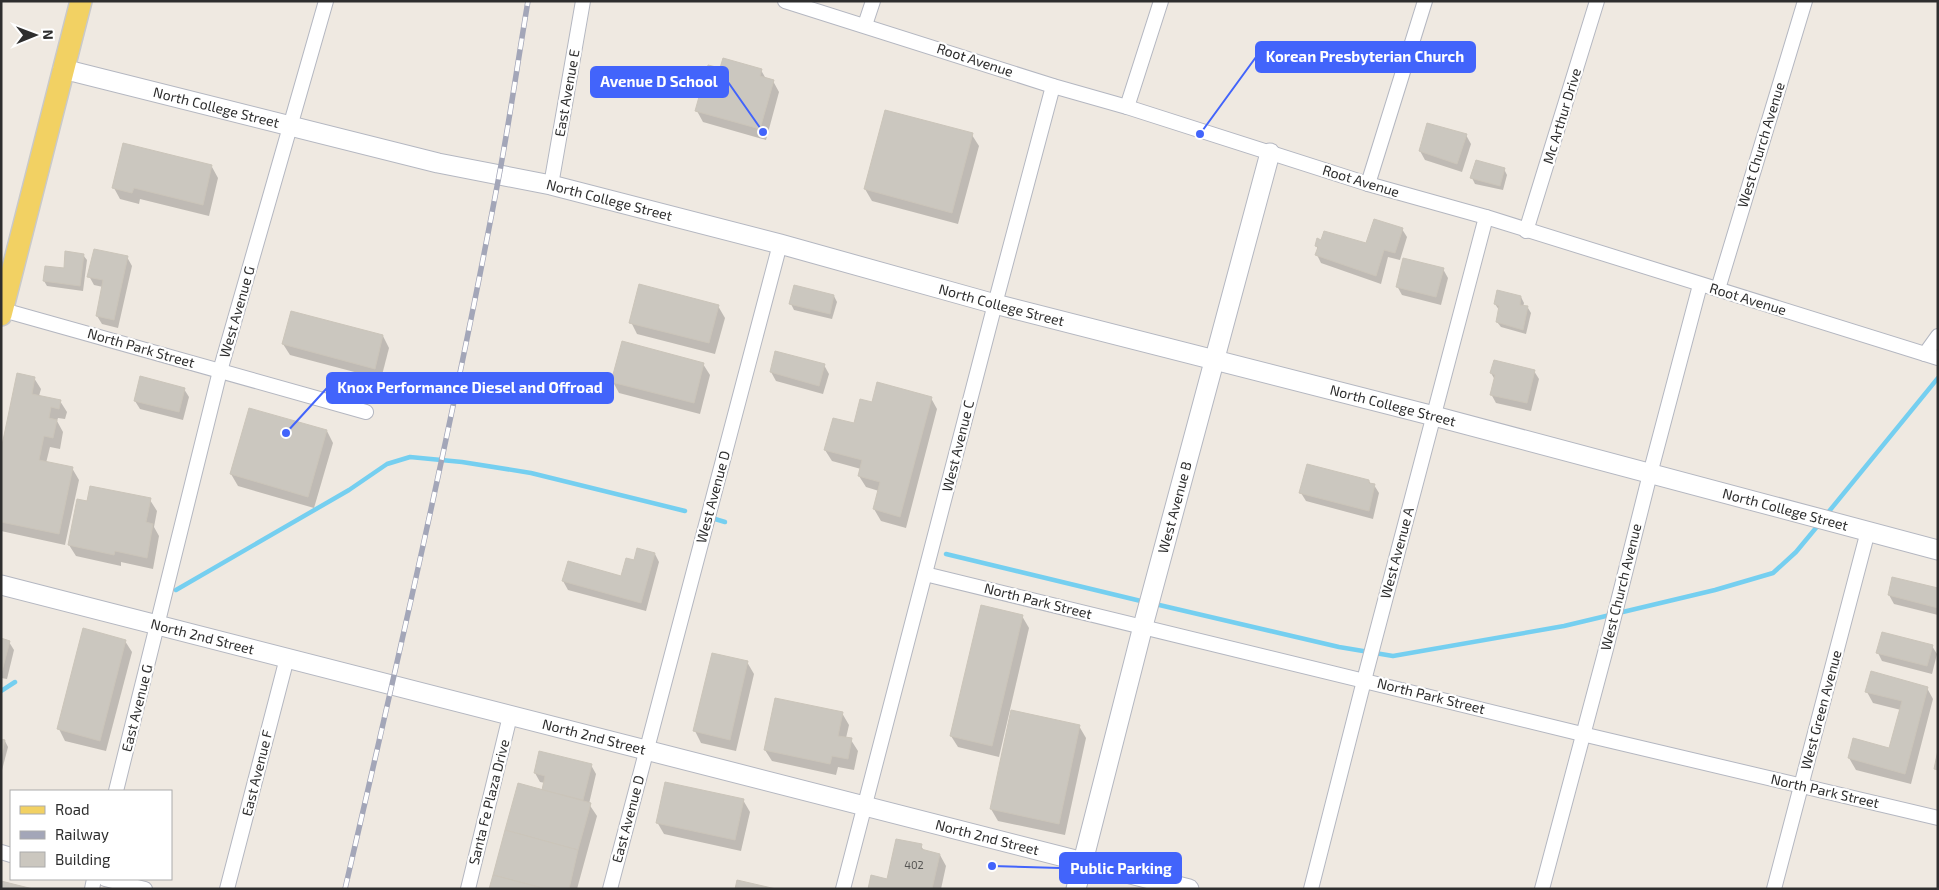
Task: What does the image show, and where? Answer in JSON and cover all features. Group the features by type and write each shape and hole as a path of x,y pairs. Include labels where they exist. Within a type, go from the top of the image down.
{"main road":[{"path":"2,312 6,274 81,1"}],"street":[{"name":"West Avenue G","path":"158,625 220,371 326,1"},
{"name":"East Avenue E","path":"552,185 583,1"},
{"name":"Root Avenue","path":"786,1 1368,184 1486,218 1933,356"},
{"path":"865,25 873,1"},
{"path":"1127,107 1161,1"},
{"path":"1368,184 1425,1"},
{"name":"Mc Arthur Drive","path":"1526,231 1597,1"},
{"name":"West Church Avenue","path":"1718,289 1805,1"},
{"name":"North College Street","path":"63,69 438,163 552,185 780,244 995,304 1434,416 1938,550"},
{"name":"West Avenue C","path":"843,889 995,304 1054,86"},
{"name":"West Avenue B","path":"1076,889 1145,621 1270,153"},
{"name":"West Avenue A","path":"1311,889 1365,674 1486,218"},
{"name":"West Avenue D","path":"646,750 780,244"},
{"name":"West Church Avenue","path":"1542,889 1700,285"},
{"name":"North Park Street","path":"2,312 366,412"},
{"path":"1933,356 1938,336"},
{"name":"West Green Avenue","path":"1774,889 1860,529"},
{"name":"North Park Street","path":"925,574 1145,621 1365,674 1582,734 1938,818"},
{"name":"North 2nd Street","path":"1,585 1189,889"},
{"name":"East Avenue G","path":"116,790 158,625"},
{"name":"East Avenue F","path":"227,889 287,658"},
{"name":"Santa Fe Plaza Drive","path":"468,889 510,716"},
{"name":"East Avenue D","path":"610,889 646,750"},
{"path":"109,880 144,889"}],"building":[{"path":"723,58 762,69 760,76 774,80 760,129 695,111 708,65 720,68"},
{"path":"885,110 973,133 952,213 864,189"},
{"path":"1427,123 1467,134 1457,164 1419,151"},
{"path":"123,143 212,165 203,205 134,188 132,193 112,188"},
{"path":"1476,160 1505,168 1500,186 1470,178"},
{"path":"1374,219 1403,228 1395,253 1384,250 1376,276 1315,255 1318,247 1315,246 1317,238 1321,240 1324,231 1366,243"},
{"path":"94,249 128,256 114,320 96,316 103,280 87,277"},
{"path":"65,251 84,254 80,286 43,281 45,266 64,268"},
{"path":"1403,258 1444,268 1436,297 1396,287"},
{"path":"639,284 719,305 709,343 629,323"},
{"path":"794,285 834,295 830,314 789,304"},
{"path":"1497,290 1521,296 1520,305 1528,306 1523,330 1496,322 1499,306 1494,304"},
{"path":"291,311 383,335 375,369 282,344"},
{"path":"622,341 704,363 694,403 611,382"},
{"path":"775,351 825,364 819,386 770,372"},
{"path":"1494,360 1535,370 1527,403 1490,395 1495,375 1490,373"},
{"path":"17,373 35,377 32,394 61,400 59,409 51,407 49,418 57,420 53,438 44,436 39,460 73,467 59,534 1,522 1,450"},
{"path":"140,376 185,388 179,412 134,401"},
{"path":"877,382 932,397 900,517 873,509 880,482 858,476 862,460 824,450 833,418 854,423 860,399 872,402"},
{"path":"249,408 327,430 308,497 230,474"},
{"path":"1307,464 1369,480 1369,483 1375,484 1369,511 1299,493"},
{"path":"90,486 151,498 146,522 153,524 147,558 115,551 114,555 68,545 77,499 87,501"},
{"path":"637,548 655,553 641,603 562,581 568,561 621,576 626,558 634,560"},
{"path":"1892,577 1938,588 1938,608 1888,595"},
{"path":"981,605 1023,615 992,746 950,736"},
{"path":"83,628 126,640 100,741 57,729"},
{"path":"1882,632 1933,645 1927,666 1876,653"},
{"path":"1,638 10,641 2,671 1,671"},
{"path":"712,653 748,661 730,740 693,731"},
{"path":"1871,671 1928,687 1905,774 1848,758 1853,738 1889,748 1902,701 1865,692"},
{"path":"775,698 843,712 838,736 852,738 848,759 832,756 830,764 764,750"},
{"path":"1011,710 1080,725 1059,824 990,809"},
{"path":"1,739 5,740 1,758"},
{"path":"1938,750 1938,770 1934,769"},
{"path":"539,751 592,764 583,800 542,790 545,776 534,773"},
{"path":"665,782 744,799 735,840 656,823"},
{"path":"518,783 591,803 578,850 505,830"},
{"path":"505,830 578,850 569,889 546,889 493,875"},
{"path":"896,839 922,844 921,849 940,854 932,889 868,889 871,875 887,879"},
{"path":"493,875 546,889 489,889"},
{"path":"737,880 776,889 735,889"},
{"path":"1,881 33,889 1,889"}],"waterway":[{"path":"1826,515 1938,378"},
{"path":"176,590 349,490 387,464 410,457 462,462 531,473 685,511"},
{"path":"715,519 725,522"},
{"path":"1155,604 1339,647 1393,656 1564,626 1715,590 1773,573 1796,552 1820,523"},
{"path":"946,554 1145,602"},
{"path":"1,691 15,682"}],"railway":[{"path":"345,889 464,355 503,154 528,1"}],"place":[{"name":"Avenue D School","path":"763,132"},
{"name":"Korean Presbyterian Church","path":"1200,134"},
{"name":"Knox Performance Diesel and Offroad","path":"286,433"},
{"name":"Public Parking","path":"992,866"}]}
